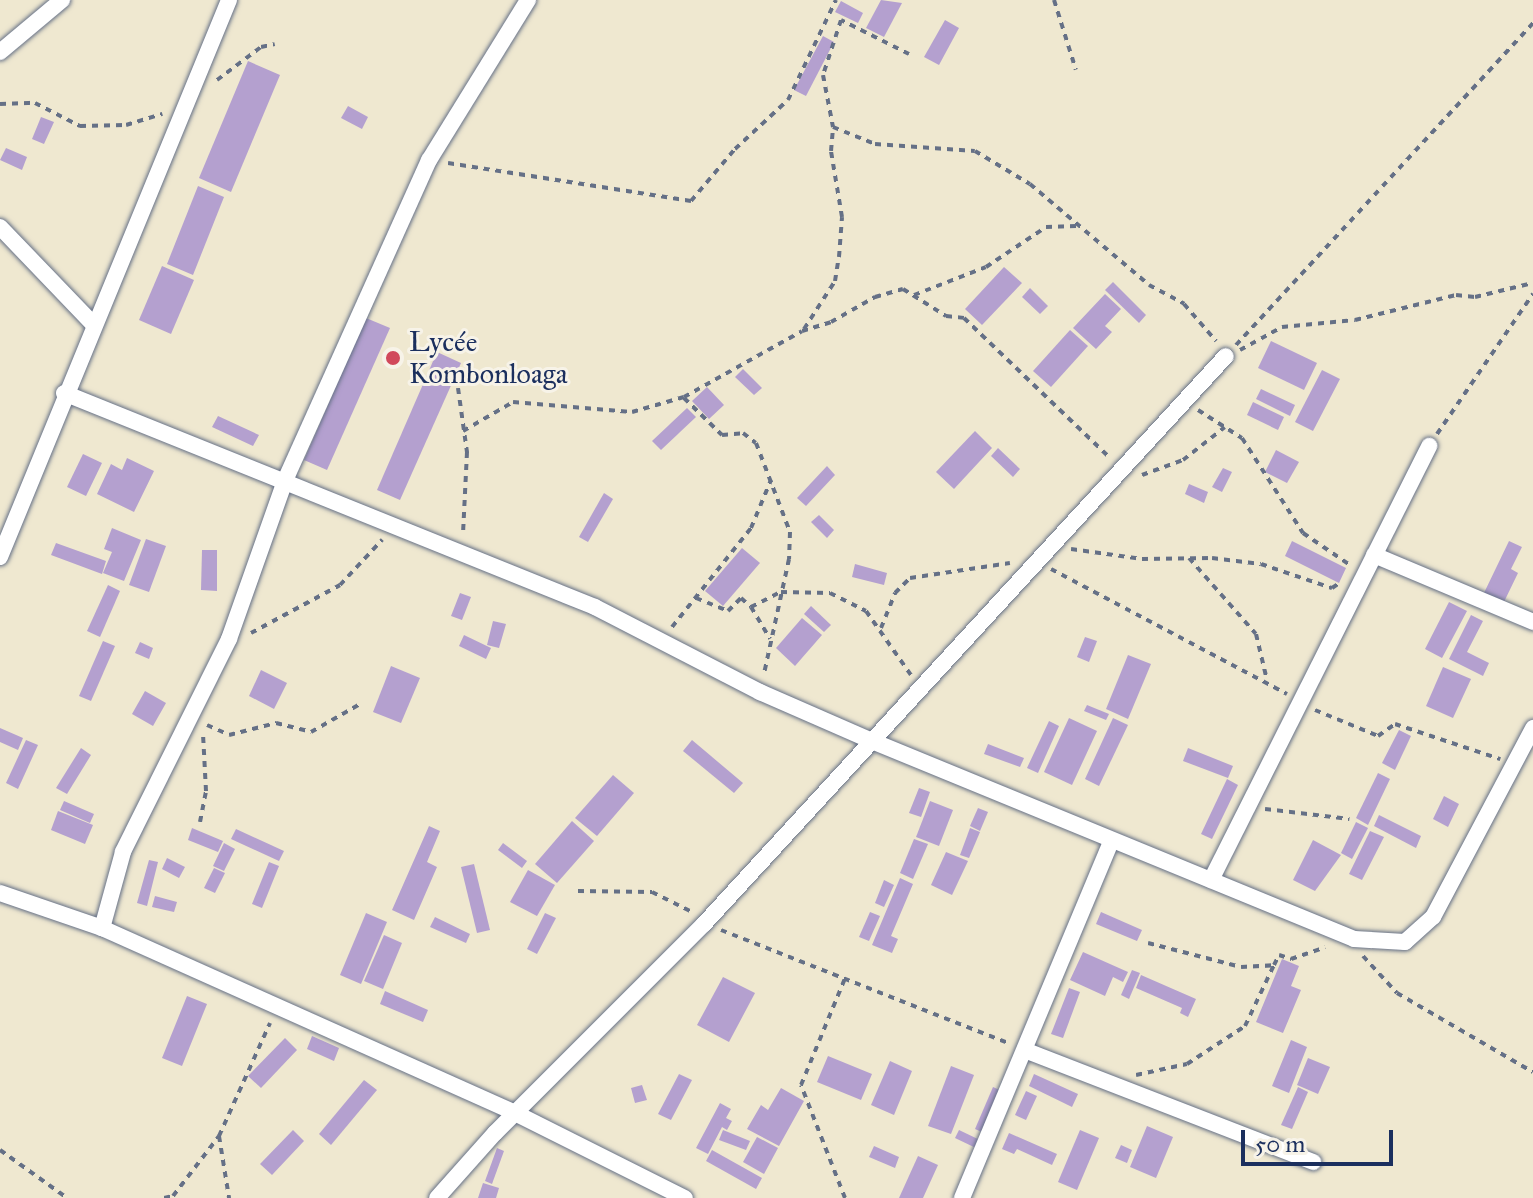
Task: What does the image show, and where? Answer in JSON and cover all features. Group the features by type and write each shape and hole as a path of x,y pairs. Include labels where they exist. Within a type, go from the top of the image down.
{"street":[{"path":"0,52 62,0"},
{"path":"0,557 64,393 229,0"},
{"path":"102,928 123,852 229,639 286,478 429,160 528,0"},
{"path":"0,227 94,325"},
{"path":"437,1198 515,1113 704,924 1226,356"},
{"path":"64,393 146,430 286,478 461,557 595,607 760,692 872,741 1111,842 1354,939 1405,942 1419,933 1433,917 1533,728"},
{"path":"1211,880 1429,446"},
{"path":"1374,555 1533,622"},
{"path":"962,1198 1027,1051 1111,842"},
{"path":"0,893 102,928 277,1010 515,1113 685,1198"},
{"path":"1027,1051 1313,1162"}],"path":[{"path":"429,160 691,201 735,149 788,100 836,0"},
{"path":"1054,0 1076,70"},
{"path":"802,331 835,281 839,257 842,217 831,151 833,127 823,75 841,20 909,54"},
{"path":"1226,356 1533,23"},
{"path":"0,104 35,103 80,126 126,125 157,118 231,72 261,47 275,44"},
{"path":"833,127 875,144 975,151 1030,184 1149,285 1184,304 1226,356"},
{"path":"914,295 986,267 1046,227 1076,226"},
{"path":"1226,356 1282,327 1355,320 1456,295 1475,297 1533,283"},
{"path":"463,431 513,402 632,412 684,397 802,331 831,322 875,297 903,289 946,316 964,318 1135,478 1183,460 1225,427"},
{"path":"1429,446 1533,294"},
{"path":"458,388 467,452 461,557"},
{"path":"684,397 722,435 743,433 756,443 772,478 790,532 760,692"},
{"path":"1184,400 1225,427 1253,451 1263,477 1303,533 1351,565 1355,574 1374,555"},
{"path":"662,643 751,528 772,478"},
{"path":"229,639 249,634 340,585 386,537 402,531"},
{"path":"881,628 895,593 910,578 990,570 1068,548 1142,559 1189,558 1261,564 1332,588 1349,577"},
{"path":"1041,557 1267,680 1300,703 1378,736 1395,724 1512,764"},
{"path":"1189,558 1256,634 1267,680"},
{"path":"751,607 781,592 830,593 866,611 907,662 917,692"},
{"path":"696,598 728,611 741,598 751,607 770,639"},
{"path":"200,698 206,791 200,822"},
{"path":"204,724 229,735 276,723 311,732 360,704"},
{"path":"1251,805 1317,819 1349,819"},
{"path":"578,891 652,892 690,909 704,924 846,976 1027,1051"},
{"path":"1122,1089 1141,1071 1187,1064 1245,1026 1279,955 1291,959 1354,939 1370,969 1397,993 1533,1072"},
{"path":"1148,943 1223,966 1274,965"},
{"path":"845,1198 801,1085 846,976"},
{"path":"164,1198 173,1197 219,1136 277,1010"},
{"path":"219,1136 229,1198"},
{"path":"0,1150 67,1198"}],"building":[{"path":"881,0 902,3 884,37 866,28"},
{"path":"841,1 863,13 858,23 835,12"},
{"path":"945,20 959,28 939,65 924,57"},
{"path":"823,36 834,42 806,96 794,90"},
{"path":"248,61 280,75 231,192 199,178"},
{"path":"348,106 368,117 362,129 341,118"},
{"path":"41,117 54,122 44,144 32,139"},
{"path":"6,148 27,157 22,170 0,160"},
{"path":"198,186 224,197 193,275 167,264"},
{"path":"162,266 194,280 171,334 139,320"},
{"path":"1004,267 1022,283 982,325 965,309"},
{"path":"1113,282 1146,315 1139,323 1105,290"},
{"path":"1030,288 1048,306 1040,314 1022,297"},
{"path":"1105,294 1121,309 1105,326 1112,332 1096,349 1073,328"},
{"path":"366,318 390,328 327,470 304,460"},
{"path":"1070,330 1088,346 1051,387 1033,371"},
{"path":"1271,341 1317,363 1304,390 1258,368"},
{"path":"437,352 461,363 400,500 377,490"},
{"path":"743,369 762,388 754,395 735,377"},
{"path":"1322,370 1340,379 1313,431 1295,422"},
{"path":"707,387 724,405 709,419 692,401"},
{"path":"1261,389 1295,405 1290,416 1256,399"},
{"path":"1253,402 1284,417 1278,430 1247,415"},
{"path":"687,408 696,417 661,450 652,441"},
{"path":"218,416 259,435 253,446 212,427"},
{"path":"975,431 992,448 954,489 936,472"},
{"path":"998,448 1020,469 1013,477 991,456"},
{"path":"1276,450 1299,462 1287,483 1265,472"},
{"path":"83,454 102,463 86,496 67,487"},
{"path":"127,458 154,471 134,512 97,494 111,464 122,470"},
{"path":"827,466 835,475 806,506 797,498"},
{"path":"1223,468 1232,472 1222,492 1212,487"},
{"path":"1189,484 1208,492 1204,503 1185,494"},
{"path":"604,493 613,499 588,542 579,537"},
{"path":"819,515 834,530 827,538 811,522"},
{"path":"112,528 141,540 124,581 103,573 112,552 104,549"},
{"path":"146,539 166,546 149,592 129,585"},
{"path":"1292,541 1346,568 1339,583 1285,556"},
{"path":"1509,541 1522,547 1511,569 1518,573 1503,604 1483,595"},
{"path":"56,543 106,561 102,574 51,555"},
{"path":"742,548 760,563 723,606 705,591"},
{"path":"202,550 217,550 217,591 201,590"},
{"path":"855,564 887,573 884,585 852,577"},
{"path":"108,585 120,591 100,637 87,631"},
{"path":"460,593 471,597 462,620 451,616"},
{"path":"1449,602 1467,611 1442,658 1425,649"},
{"path":"811,606 831,625 824,632 804,614"},
{"path":"1471,615 1483,621 1467,652 1489,663 1483,676 1449,659"},
{"path":"802,618 822,635 795,666 776,648"},
{"path":"493,621 506,624 499,648 487,645"},
{"path":"464,635 491,648 486,659 459,646"},
{"path":"1085,637 1097,641 1089,662 1077,657"},
{"path":"103,641 115,646 91,701 79,696"},
{"path":"140,642 153,648 149,659 135,653"},
{"path":"1128,655 1151,664 1128,719 1106,709"},
{"path":"391,666 420,678 401,723 373,712"},
{"path":"1443,667 1471,679 1453,718 1426,706"},
{"path":"261,670 287,683 274,709 249,696"},
{"path":"145,691 166,703 153,726 132,714"},
{"path":"1087,705 1109,714 1106,720 1084,711"},
{"path":"1069,718 1097,731 1072,785 1044,772"},
{"path":"1113,718 1128,725 1099,786 1085,779"},
{"path":"1049,721 1059,726 1038,773 1027,768"},
{"path":"0,728 23,738 18,750 0,742"},
{"path":"1399,730 1411,736 1395,770 1382,763"},
{"path":"26,740 38,745 18,789 6,783"},
{"path":"692,740 743,783 734,793 683,751"},
{"path":"988,744 1024,758 1020,767 984,754"},
{"path":"81,748 91,755 67,794 56,788"},
{"path":"1188,748 1233,766 1228,778 1183,761"},
{"path":"1378,773 1390,779 1368,825 1356,818"},
{"path":"613,775 634,793 597,836 575,818"},
{"path":"1227,779 1238,785 1212,839 1201,834"},
{"path":"919,788 930,792 921,817 909,813"},
{"path":"1444,796 1459,804 1448,827 1433,819"},
{"path":"64,801 94,814 90,823 60,810"},
{"path":"930,801 953,810 939,846 916,837"},
{"path":"978,808 988,812 980,831 970,826"},
{"path":"58,811 93,825 85,844 51,830"},
{"path":"1379,815 1421,836 1416,848 1374,826"},
{"path":"572,821 594,841 557,883 535,864"},
{"path":"1356,822 1368,828 1352,859 1341,853"},
{"path":"429,826 440,831 427,862 437,867 414,920 392,910"},
{"path":"192,828 223,841 218,852 188,840"},
{"path":"970,828 980,832 969,858 960,855"},
{"path":"236,829 284,851 279,861 231,839"},
{"path":"1370,831 1384,837 1362,880 1349,874"},
{"path":"914,839 928,844 913,879 900,873"},
{"path":"1313,840 1341,855 1315,891 1293,880"},
{"path":"224,843 235,849 224,871 213,866"},
{"path":"503,843 527,861 522,868 498,850"},
{"path":"946,852 968,861 952,895 931,885"},
{"path":"167,858 185,867 179,878 162,869"},
{"path":"149,860 158,862 147,906 137,903"},
{"path":"269,862 279,866 262,908 252,904"},
{"path":"474,864 490,930 477,933 461,867"},
{"path":"214,868 225,873 215,893 204,888"},
{"path":"528,870 555,885 537,916 510,902"},
{"path":"900,878 913,884 891,936 898,939 892,953 872,945"},
{"path":"884,880 894,885 884,907 875,903"},
{"path":"155,896 177,902 174,912 152,907"},
{"path":"870,912 880,916 869,941 859,937"},
{"path":"1101,912 1142,930 1137,941 1096,924"},
{"path":"366,913 387,922 361,984 340,975"},
{"path":"545,913 556,918 537,954 527,949"},
{"path":"435,917 470,934 466,943 430,927"},
{"path":"384,935 402,943 383,989 364,981"},
{"path":"1083,952 1128,972 1123,982 1113,977 1105,996 1070,980"},
{"path":"1282,959 1299,966 1291,986 1301,990 1283,1033 1256,1022"},
{"path":"1132,970 1140,973 1129,999 1121,995"},
{"path":"1141,975 1196,999 1188,1017 1180,1013 1182,1008 1136,988"},
{"path":"723,977 755,993 729,1042 697,1025"},
{"path":"1069,988 1080,992 1063,1038 1051,1034"},
{"path":"385,991 428,1010 423,1022 380,1004"},
{"path":"187,996 207,1004 182,1066 162,1058"},
{"path":"312,1036 339,1048 334,1061 307,1049"},
{"path":"285,1038 297,1050 261,1088 248,1076"},
{"path":"1291,1040 1307,1047 1289,1093 1272,1086"},
{"path":"828,1056 872,1074 861,1100 817,1082"},
{"path":"1308,1058 1330,1067 1318,1094 1297,1085"},
{"path":"890,1061 912,1071 894,1115 871,1105"},
{"path":"951,1066 974,1075 951,1134 928,1126"},
{"path":"679,1074 692,1080 671,1120 658,1114"},
{"path":"1034,1074 1078,1094 1072,1107 1029,1086"},
{"path":"364,1080 377,1090 331,1145 319,1134"},
{"path":"642,1085 647,1100 635,1103 631,1088"},
{"path":"993,1087 1004,1092 986,1134 975,1129"},
{"path":"1298,1087 1308,1092 1292,1129 1281,1125"},
{"path":"781,1088 804,1101 779,1146 747,1129 761,1105 768,1110"},
{"path":"1026,1091 1037,1096 1026,1120 1015,1115"},
{"path":"720,1103 731,1109 726,1118 732,1121 727,1130 722,1127 708,1154 696,1148"},
{"path":"1147,1126 1173,1137 1156,1178 1130,1167"},
{"path":"293,1130 304,1141 272,1175 260,1164"},
{"path":"723,1130 750,1141 746,1150 719,1140"},
{"path":"959,1130 982,1141 978,1149 955,1138"},
{"path":"1080,1130 1099,1138 1077,1190 1058,1182"},
{"path":"1009,1133 1057,1154 1052,1165 1017,1149 1014,1154 1002,1149"},
{"path":"757,1137 778,1148 764,1174 743,1162"},
{"path":"1121,1145 1132,1150 1127,1163 1115,1158"},
{"path":"874,1146 899,1157 895,1168 869,1157"},
{"path":"497,1148 504,1151 492,1184 485,1181"},
{"path":"712,1150 762,1178 756,1189 706,1161"},
{"path":"918,1156 938,1165 923,1198 899,1198"},
{"path":"483,1183 499,1188 496,1198 478,1198"}],"place":[{"name":"Lycée Kombonloaga","path":"393,358"}]}
